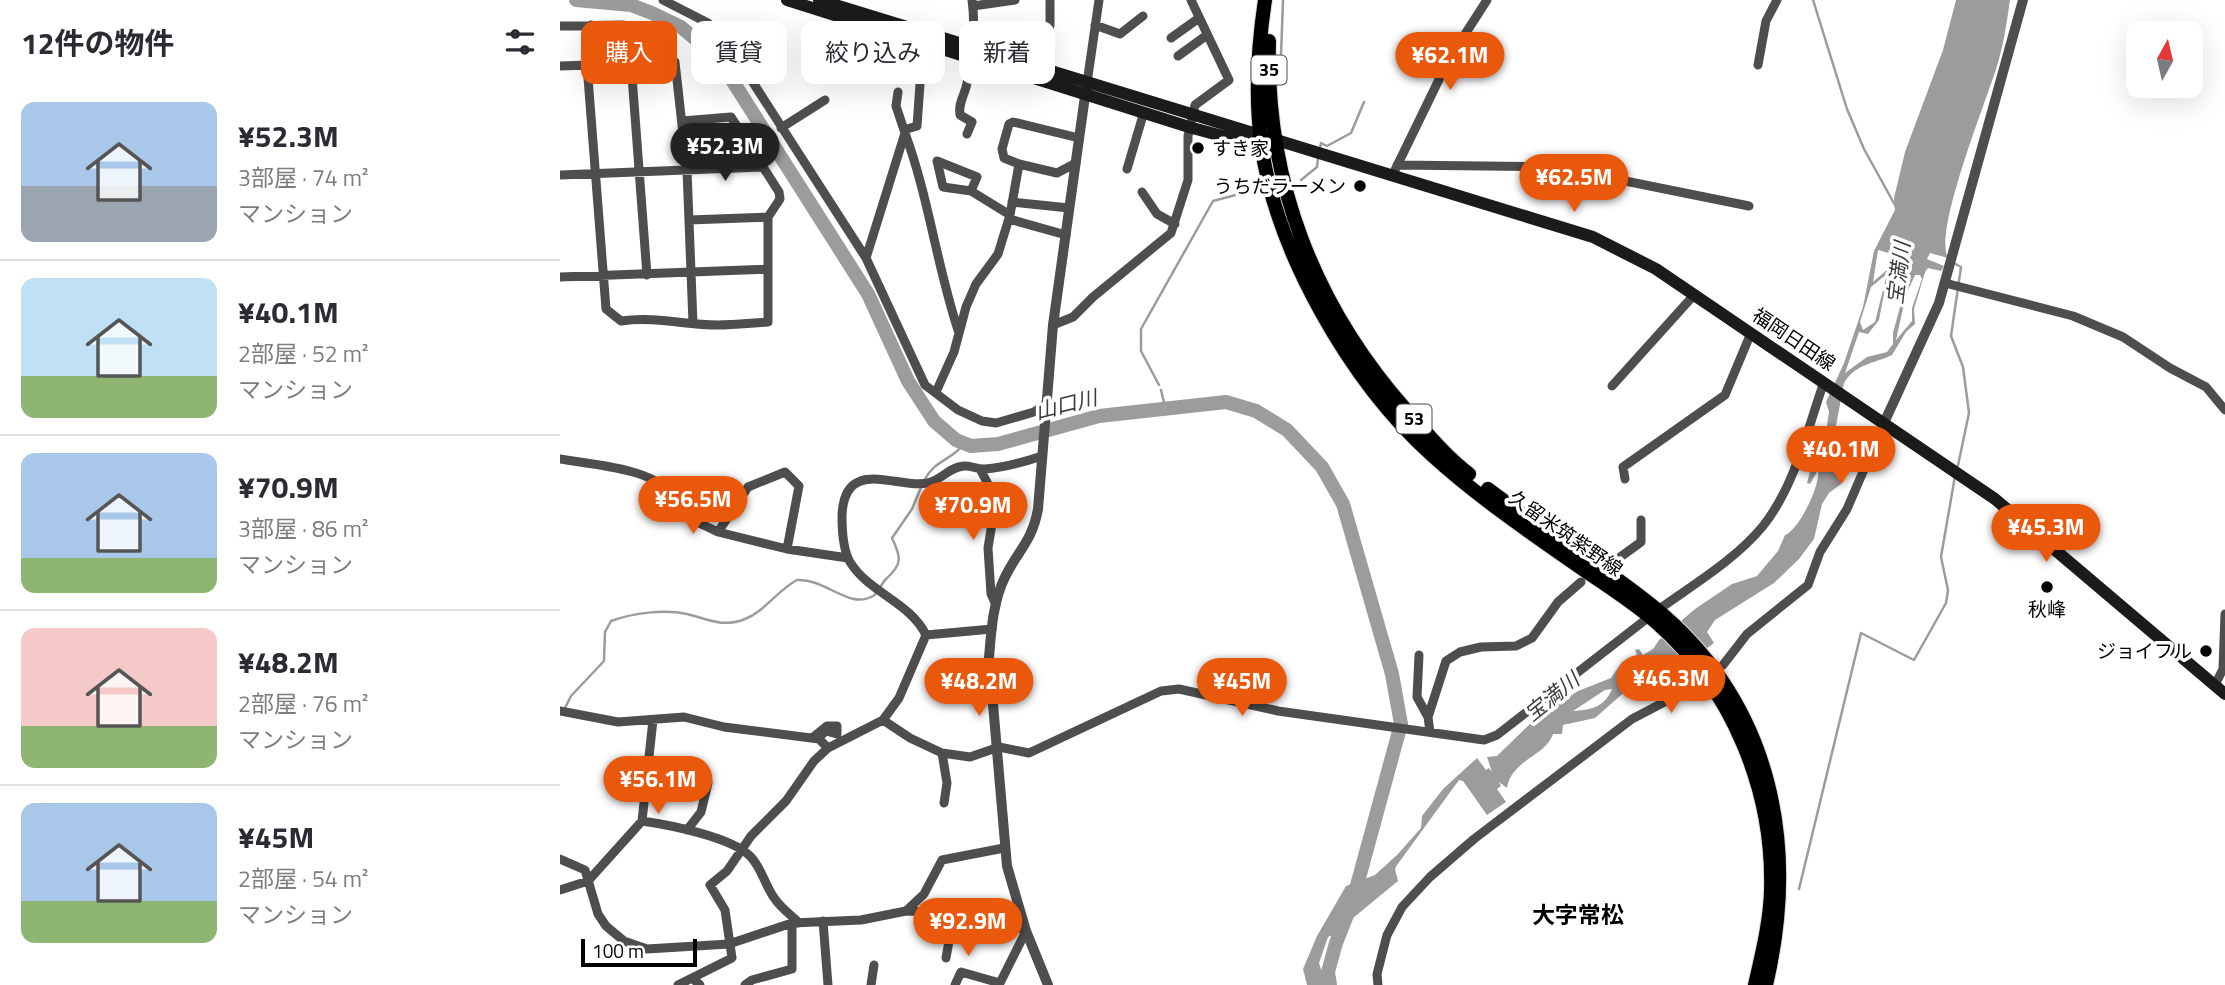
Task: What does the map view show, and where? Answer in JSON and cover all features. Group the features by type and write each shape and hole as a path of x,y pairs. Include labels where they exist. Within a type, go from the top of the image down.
{"main road":[{"name":"福岡日田線","path":"819,0 845,13"},
{"name":"35","path":"1265,0 1258,75 1265,140"},
{"name":"35","path":"1265,140 1273,0"},
{"name":"福岡日田線","path":"791,1 845,13 959,48"},
{"name":"福岡日田線","path":"1055,76 1144,112 1395,170 1593,237 1656,269 1994,499 2220,689"},
{"name":"福岡日田線","path":"1055,78 1190,121"},
{"name":"久留米筑紫野線","path":"1265,140 1309,258 1339,318 1387,388 1462,469 1656,616 1695,654 1740,714 1763,767 1773,804 1780,849 1781,895 1777,939 1766,985"},
{"name":"久留米筑紫野線","path":"1695,654 1730,717 1753,769 1764,805 1770,848 1771,893 1755,985"}],"street":[{"path":"663,0 708,23 734,53 866,258 917,372 936,392 969,416 996,423 1045,407"},
{"path":"972,21 973,3 1015,0"},
{"path":"1050,0 1050,21"},
{"path":"1048,985 1026,931 1004,848 999,747 989,674 992,629 1003,581 1034,533 1053,324 1099,0"},
{"path":"1053,324 1073,317 1093,297 1171,233 1175,224 1188,180 1190,121 1195,105 1229,80 1191,0"},
{"path":"1487,0 1450,59 1395,170 1556,167 1749,206"},
{"path":"1758,65 1766,21 1777,0"},
{"path":"1723,665 1747,634 1808,585 1820,552 1847,509 1881,421 1945,283 2023,0"},
{"path":"845,13 846,21"},
{"path":"1095,25 1120,34 1143,16"},
{"path":"1171,38 1199,18"},
{"path":"560,26 581,25"},
{"path":"1178,56 1207,35"},
{"path":"560,66 581,65"},
{"path":"677,82 687,170 693,323"},
{"path":"590,84 606,309 621,321 662,318 669,322 693,323 768,322 768,216 780,199 779,192 731,117 681,121"},
{"path":"633,84 647,275"},
{"path":"866,258 905,133 907,129 917,126 920,84"},
{"path":"967,84 958,105 960,115 972,122 967,134"},
{"path":"898,92 896,106 916,162 939,266 960,333"},
{"path":"781,128 825,100"},
{"path":"1127,169 1144,112"},
{"path":"1076,163 1057,173 1004,158 1002,149 1009,124 1013,122 1079,138"},
{"path":"971,191 977,177 937,161 943,187 971,191 1009,217 1066,235"},
{"path":"936,392 960,333 966,307 976,285 998,254 1009,217 1019,164"},
{"path":"560,174 761,167"},
{"path":"1142,192 1157,214 1175,224"},
{"path":"1012,202 1069,208"},
{"path":"689,219 768,216"},
{"path":"560,277 604,278 768,269"},
{"path":"1945,283 2073,316 2123,337 2169,368 2206,387 2225,410"},
{"path":"1612,386 1694,295"},
{"path":"1625,479 1623,467 1725,395 1751,333"},
{"path":"883,720 910,738 942,753 970,757 999,747 1029,753 1161,691 1179,690 1278,711 1484,740 1497,735 1656,616 1732,556 1762,526 1791,477 1826,384"},
{"path":"926,635 908,612 860,577 848,558 842,511 855,485 867,479 930,483 965,465 980,468 1042,453"},
{"path":"560,459 612,467 652,481 666,489 676,512 718,532 787,549 848,558"},
{"path":"980,468 996,499 988,548 991,594 996,605"},
{"path":"718,532 748,487 785,472 799,486 787,549"},
{"path":"1612,563 1641,542 1641,520"},
{"path":"1428,732 1428,717 1446,661 1460,652 1481,647 1516,646 1532,638 1558,602 1581,582"},
{"path":"2220,689 2225,614"},
{"path":"926,635 992,629"},
{"path":"678,985 732,958 725,910 710,885 727,871 741,849 786,801 814,761 828,748 883,720 899,698 926,635"},
{"path":"1419,655 1417,697 1428,717"},
{"path":"1378,985 1377,974 1387,935 1402,907 1430,877 1474,839 1632,719 1697,685"},
{"path":"560,711 618,722 684,717 724,727 815,739 828,748"},
{"path":"560,890 588,881 642,821 653,720"},
{"path":"942,753 947,783 944,803"},
{"path":"687,831 701,812 708,783"},
{"path":"642,821 733,843 757,865 775,900 795,923 792,969 752,979 745,985"},
{"path":"906,911 924,894 942,860 1004,848"},
{"path":"560,859 585,870 598,914 606,926 635,947 647,949 729,944 795,923 860,920 906,911 1000,918 1026,931"},
{"path":"946,958 954,913"},
{"path":"824,922 828,985"},
{"path":"956,985 961,972 1000,984 1026,931"},
{"path":"871,985 874,965"},
{"path":"692,978 700,985"}],"shaded area":[{"path":"1956,0 2010,0 1998,63 1964,163 1948,221 1945,243 1948,258 1930,253 1927,259 1944,266 1941,271 1928,268 1925,272 1914,309 1915,324 1906,332 1892,355 1854,371 1844,383 1833,442 1840,454 1836,463 1848,466 1841,484 1829,493 1822,504 1814,539 1799,559 1774,583 1715,620 1707,632 1714,643 1646,693 1635,687 1628,689 1595,718 1563,725 1562,734 1553,734 1543,748 1521,764 1507,788 1499,782 1501,786 1497,789 1506,802 1487,815 1463,781 1459,780 1397,865 1395,869 1398,881 1353,918 1347,929 1328,937 1319,963 1326,985 1307,985 1303,969 1317,936 1346,886 1375,875 1398,854 1421,828 1422,816 1443,789 1477,758 1486,770 1489,768 1492,772 1487,757 1497,756 1534,720 1578,691 1611,678 1622,662 1637,655 1635,650 1639,649 1643,655 1653,649 1659,640 1695,609 1732,584 1757,576 1778,551 1785,535 1796,525 1808,506 1816,485 1818,470 1810,484 1807,483 1814,456 1824,459 1826,444 1817,438 1825,439 1829,412 1826,402 1844,363 1863,307 1874,251 1895,210 1894,198 1905,152 1943,50","holes":["1878,250 1889,253 1893,259 1888,269 1873,282","1896,258 1911,266 1893,333 1893,344 1887,352 1867,357 1845,373 1859,332 1868,334 1879,320 1887,278","1887,274 1875,322 1863,330 1860,322 1871,287","1915,275 1920,275 1922,279 1912,308 1912,321 1896,340 1906,295","1612,689 1596,707 1573,711 1605,690"]}],"waterway":[{"name":"山口川","path":"576,0 631,5 652,13 681,27 718,58 868,294 908,381 934,421 956,440 971,446 998,444 1099,416 1226,402 1256,411 1287,430 1322,467 1343,504 1392,674 1401,724 1353,900 1328,972 1330,985"},
{"path":"1281,55 1283,0"},
{"path":"1813,0 1847,109 1864,149 1896,207"},
{"path":"1320,148 1321,143 1327,146 1351,133 1364,102"},
{"path":"1301,180 1317,167 1318,158"},
{"path":"1159,385 1141,351 1141,329 1213,201 1243,193"},
{"path":"1952,262 1961,267 1951,336 1963,367 1969,413 1957,470"},
{"path":"1161,390 1166,411"},
{"path":"925,479 933,468 964,444"},
{"path":"1799,889 1861,633 1914,660 1946,603 1948,590 1941,557 1955,476"},
{"path":"565,708 571,696 604,661 605,632 611,621 639,614 669,612 716,622 737,622 759,611 797,580 817,584 855,599 873,596 898,564 899,555 892,538 912,509 922,485"}],"place":[{"name":"すき家","path":"1198,148"},
{"name":"うちだラーメン","path":"1360,186"},
{"name":"秋峰","path":"2047,587"},
{"name":"ジョイフル","path":"2206,651"}],"district":[{"name":"大字常松","path":"1578,915"}],"water label":[{"name":"宝満川","path":"1899,273"},
{"name":"宝満川","path":"1552,697"}]}
